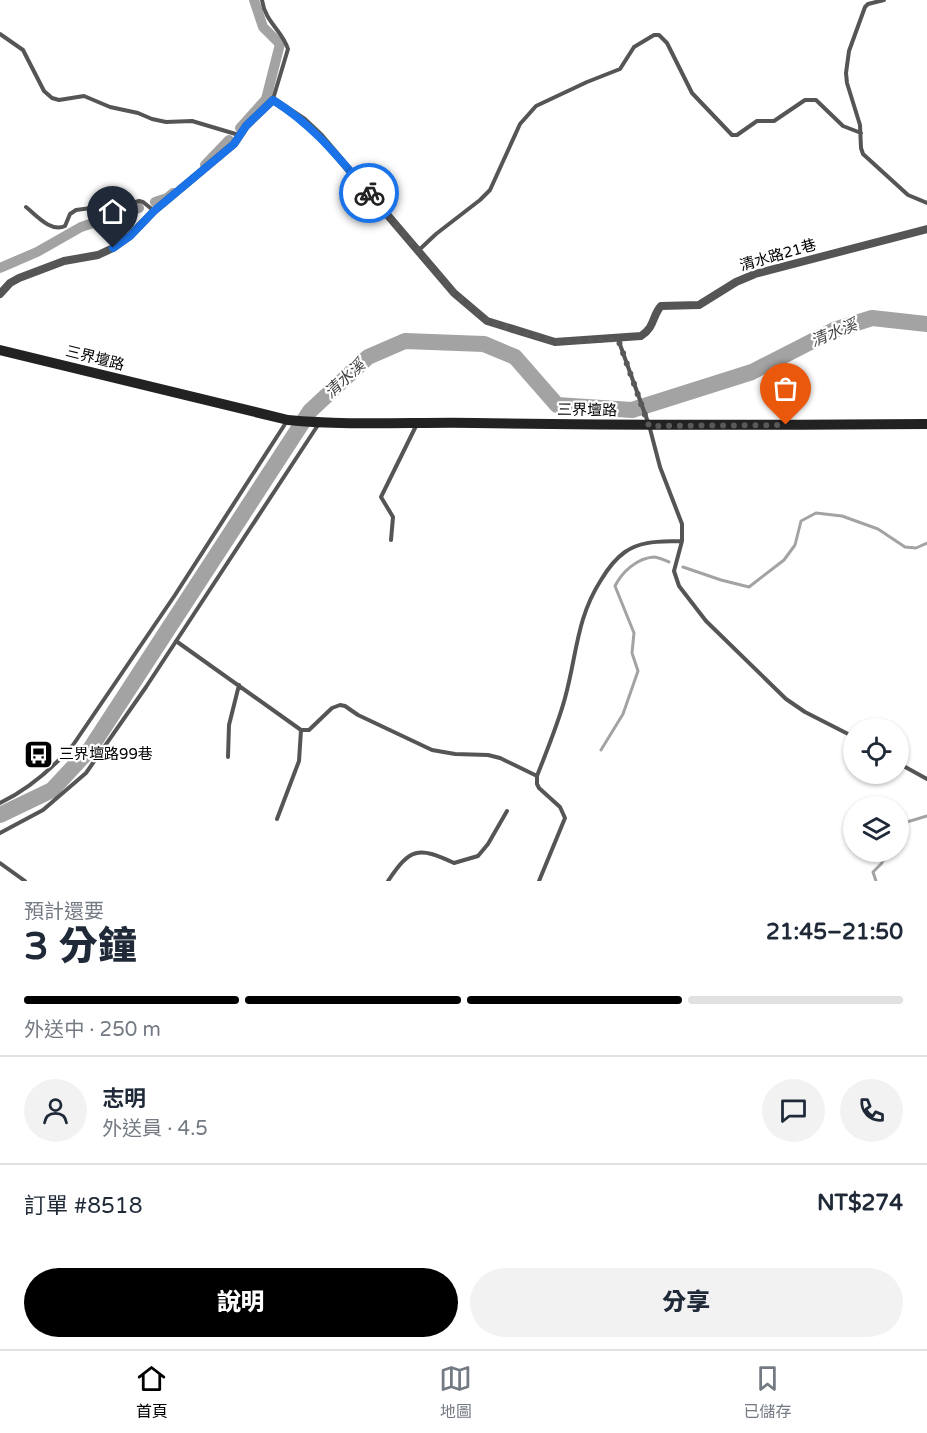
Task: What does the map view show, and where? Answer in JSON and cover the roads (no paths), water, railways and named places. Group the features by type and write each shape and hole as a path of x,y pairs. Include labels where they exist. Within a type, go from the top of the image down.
{"street":[{"path":"0,294 10,283 19,278 64,261 98,255 130,236 154,211 234,144 246,126 273,100"},
{"name":"清水路21巷","path":"273,100 303,120 321,137 454,293 487,321 555,342 641,336 654,322 661,306 699,304 755,274 927,229"},
{"name":"三界壇路","path":"0,350 288,421 649,425 927,424"}],"lane":[{"path":"262,0 263,9 271,24 286,41 288,49 273,100"},
{"path":"884,0 865,7 849,51 847,83 861,133 863,154 908,195 927,203"},
{"path":"0,34 23,50 44,91 52,98 59,100 84,96 110,107 159,121 192,121 239,136"},
{"path":"419,250 490,190 520,124 536,106 620,69 634,47 654,35 659,35 667,43 692,93 732,135 737,135 757,121 774,122 805,100 810,99 816,100 843,126 861,133"},
{"path":"26,207 54,228 60,229 65,226 70,214 76,210 99,207 111,209 139,201 154,211"},
{"path":"618,339 649,425 660,467 682,524 682,541 674,571 675,579 706,621 786,699 805,712 843,731"},
{"path":"0,803 15,796 53,767 73,745 175,595 288,421"},
{"path":"391,540 393,517 381,498 417,422"},
{"path":"0,833 43,810 86,773 319,423"},
{"path":"539,881 565,818 560,807 539,788 537,776 565,697 573,652 585,610 608,569 623,553 649,542 682,541"},
{"path":"176,641 302,730 309,730 332,708 340,705 432,750 501,758 537,776"},
{"path":"228,757 229,725 239,685"},
{"path":"277,819 299,760 302,730"},
{"path":"909,769 927,778"},
{"path":"388,881 399,865 417,852 430,852 454,863 478,856 488,844 507,811"},
{"path":"0,863 25,881"}],"waterway":[{"path":"240,128 266,99 280,44 263,27 254,0"},
{"path":"205,165 229,140"},
{"path":"155,202 173,193"},
{"path":"0,268 37,252 81,227 139,208"},
{"name":"清水溪","path":"0,815 52,790 90,749 310,411 368,357 405,341 484,344 515,357 557,405 632,410 752,372 834,330 872,318 927,324"},
{"path":"683,567 749,587 784,560 795,545 801,521 816,513 842,516 878,529 905,547 916,548 927,543"},
{"path":"601,750 623,714 638,671 632,653 634,633 615,586 626,571 642,560 654,557 669,562"},
{"path":"909,821 927,816"},
{"path":"876,881 873,872 882,862"}],"place":[{"name":"三界壇路99巷","path":"38,754"}]}
